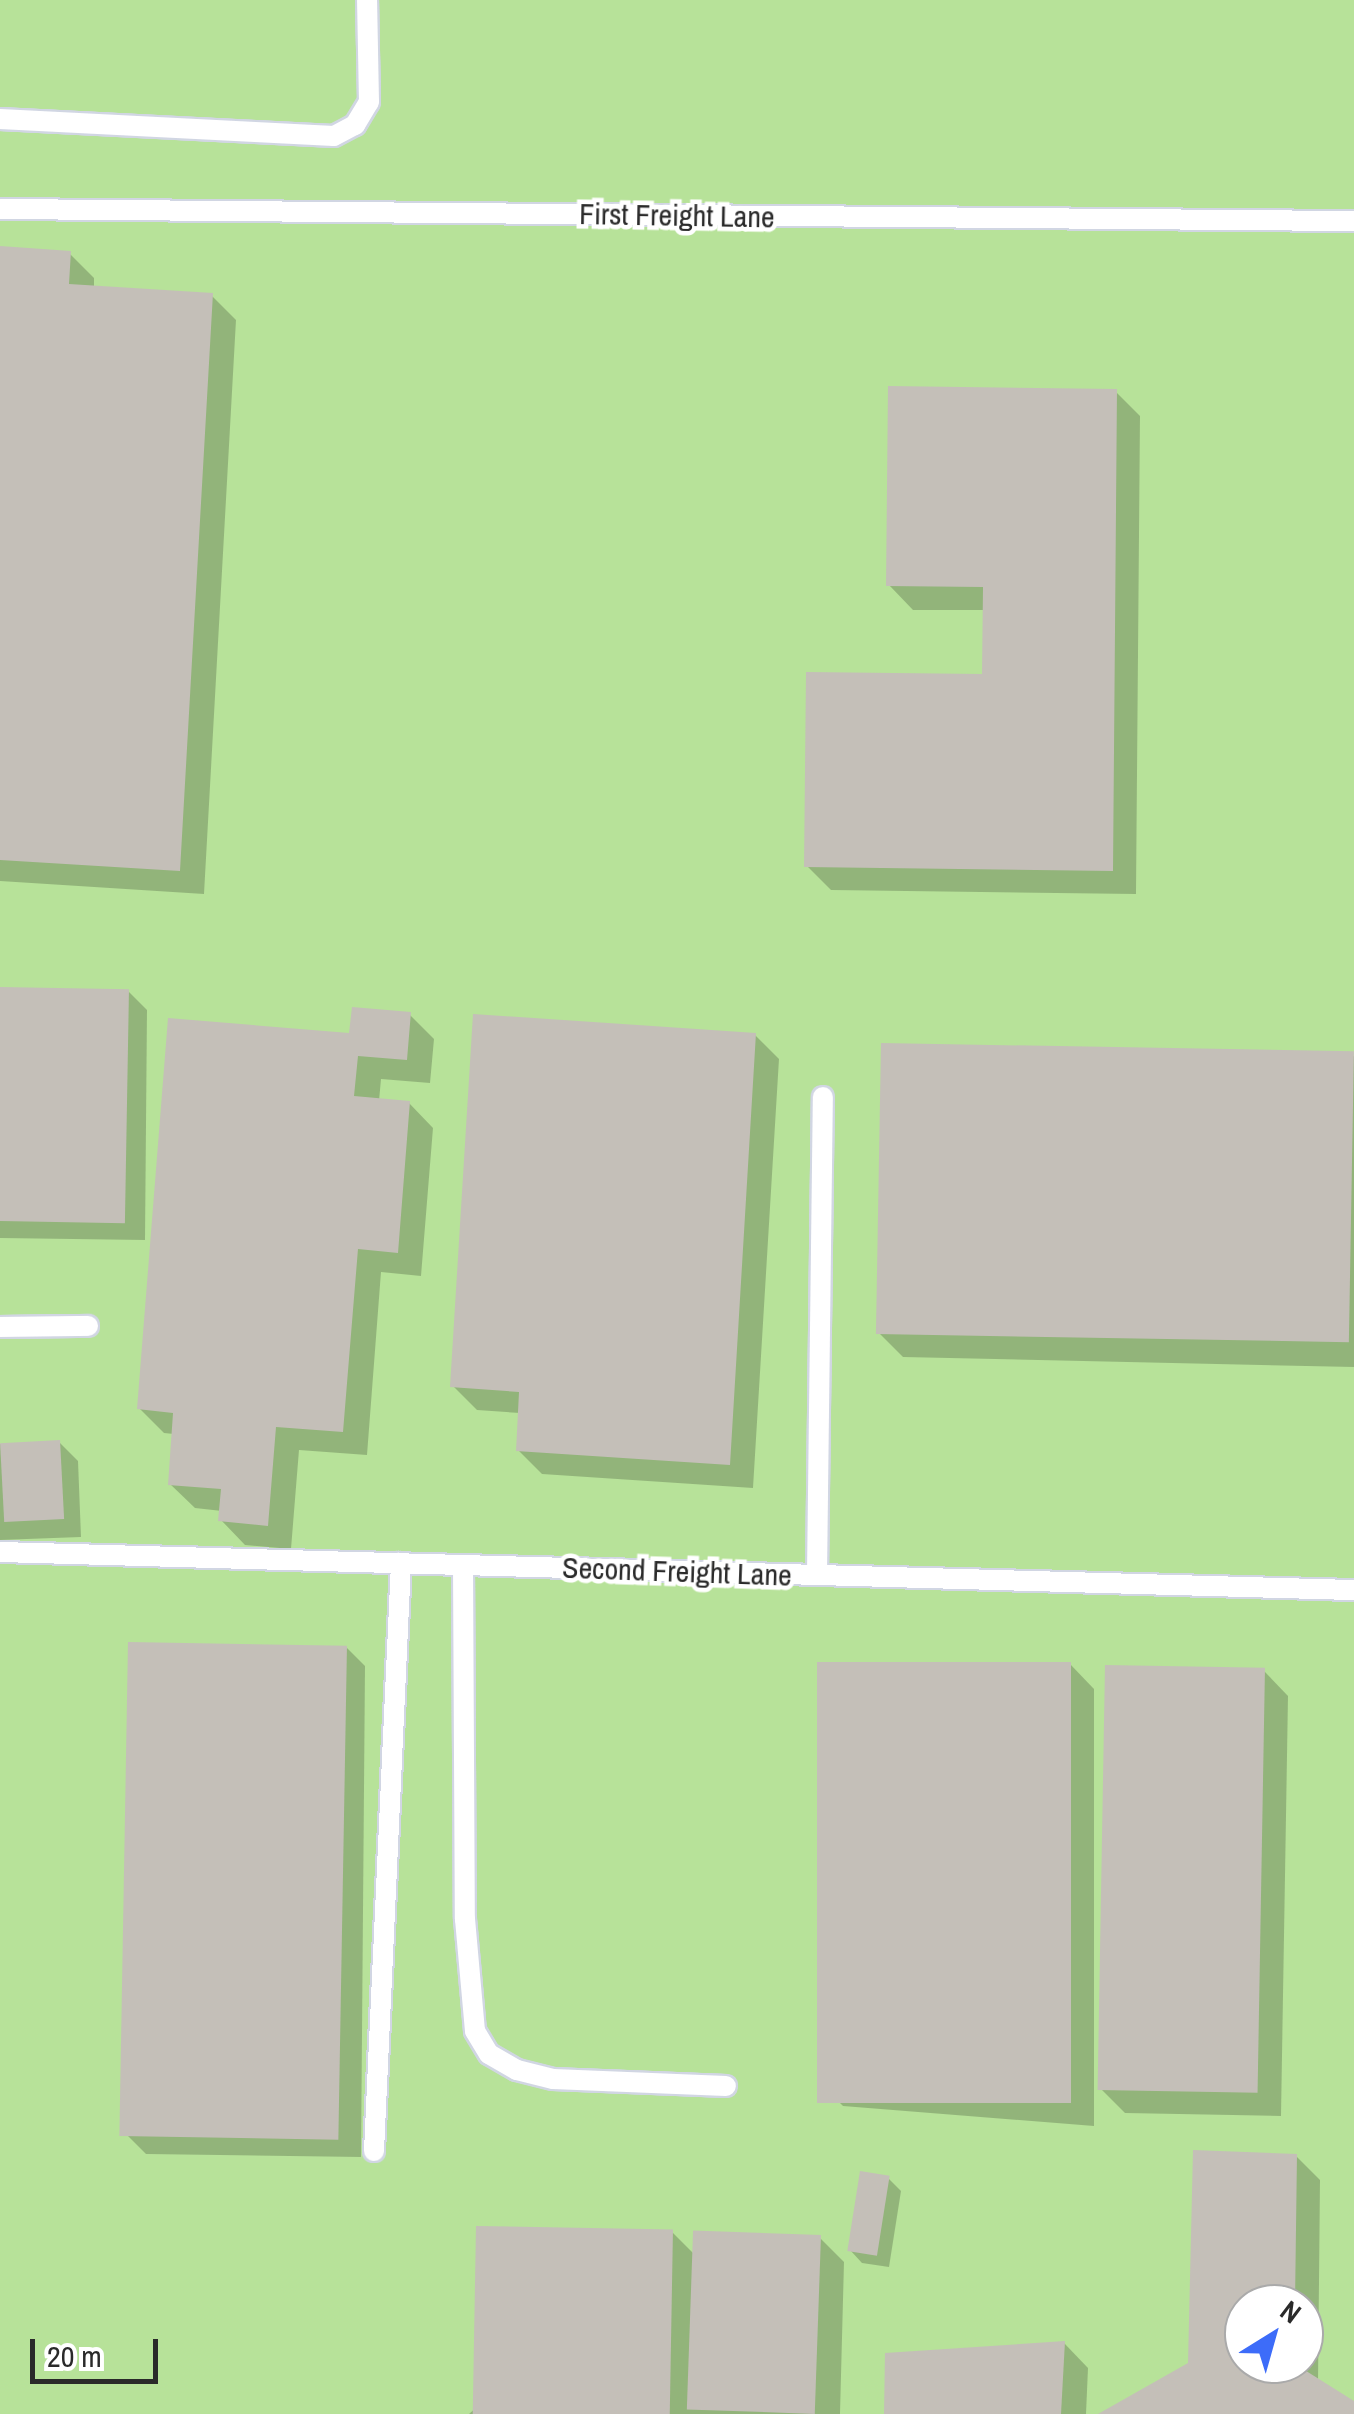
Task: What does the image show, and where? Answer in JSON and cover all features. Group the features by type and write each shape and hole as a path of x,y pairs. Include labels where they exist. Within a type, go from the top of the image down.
{"lane":[{"path":"0,119 334,136 355,125 369,102 366,0"},
{"name":"First Freight Lane","path":"0,209 1354,221"},
{"path":"817,1575 823,1097"},
{"path":"0,1326 88,1326"},
{"name":"Second Freight Lane","path":"0,1552 1354,1590"},
{"path":"374,2150 400,1563"},
{"path":"462,1565 466,1919 474,2032 490,2054 517,2070 553,2079 726,2086"}],"green space":[{"path":"0,0 1354,0 1354,2414 0,2414"}],"building":[{"path":"0,246 71,251 69,284 213,293 180,871 0,860"},
{"path":"888,386 1117,389 1113,871 804,867 806,672 982,674 983,587 886,586"},
{"path":"0,987 129,989 125,1223 0,1221"},
{"path":"352,1007 411,1012 407,1060 358,1056 354,1096 410,1101 398,1253 358,1249 343,1432 276,1427 268,1526 218,1521 221,1489 168,1485 173,1413 137,1409 168,1018 349,1033"},
{"path":"473,1014 756,1033 730,1465 516,1451 519,1392 450,1387"},
{"path":"881,1043 1354,1051 1349,1342 876,1334"},
{"path":"60,1440 64,1519 4,1522 0,1443"},
{"path":"128,1642 347,1646 338,2140 119,2136"},
{"path":"817,1662 1071,1662 1071,2103 817,2103"},
{"path":"1105,1665 1265,1668 1258,2093 1098,2090"},
{"path":"1193,2150 1297,2154 1295,2284 1224,2284 1224,2384 1324,2382 1354,2401 1354,2414 1098,2414 1188,2363"},
{"path":"860,2171 890,2176 877,2256 847,2251"},
{"path":"476,2226 673,2229 670,2414 473,2414"},
{"path":"693,2231 821,2235 815,2414 687,2409"},
{"path":"1065,2341 1061,2414 884,2414 885,2353"}]}
